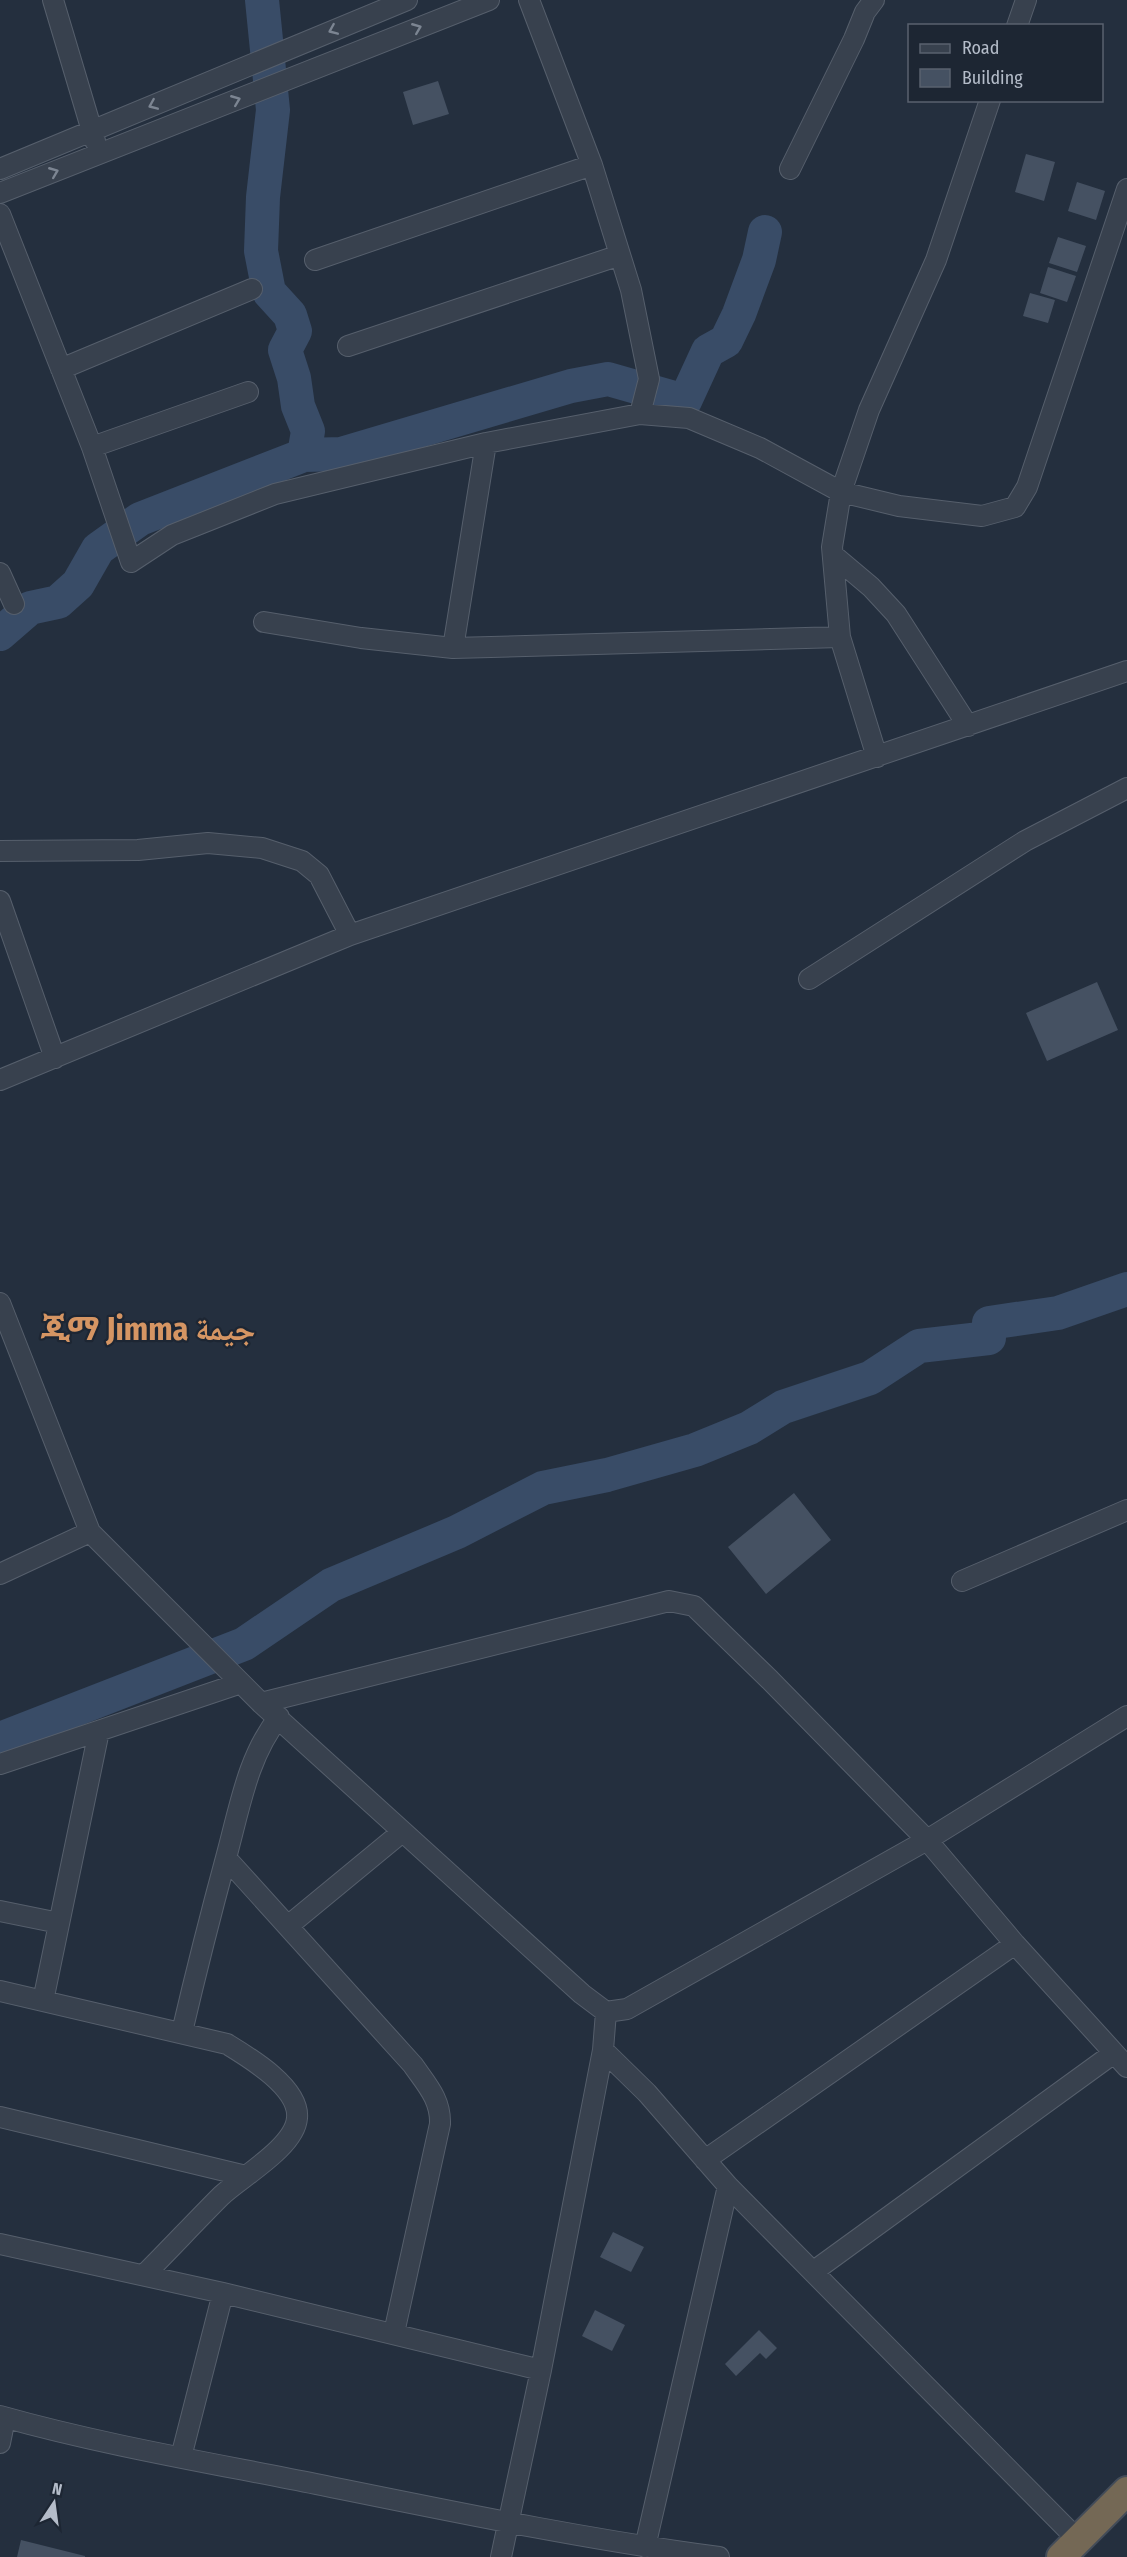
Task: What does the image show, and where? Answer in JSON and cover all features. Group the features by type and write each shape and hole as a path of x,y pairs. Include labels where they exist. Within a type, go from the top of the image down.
{"highway":[{"path":"1069,2548 1127,2491"}],"street":[{"path":"53,0 91,131 100,154"},
{"path":"0,169 407,0"},
{"path":"0,194 489,0"},
{"path":"529,0 592,165 631,290 649,379 640,414"},
{"path":"790,169 865,12 874,0"},
{"path":"1018,24 1026,0"},
{"path":"877,757 840,637 833,555 841,492 869,411 936,260 989,102"},
{"path":"315,260 592,165"},
{"path":"0,214 92,447 131,562 172,536 275,494 486,443 640,414 689,418 760,448 841,492 898,506 982,516 1015,507 1027,487 1127,189"},
{"path":"348,346 620,255"},
{"path":"61,369 252,289"},
{"path":"92,447 248,392"},
{"path":"453,648 486,443"},
{"path":"833,555 871,587 896,614 968,726"},
{"path":"0,573 14,604"},
{"path":"264,622 361,638 453,648 840,637"},
{"path":"0,1080 350,935 1127,671"},
{"path":"809,979 1025,841 1127,788"},
{"path":"0,851 138,849 208,843 262,848 302,861 319,875 350,935"},
{"path":"0,901 55,1058"},
{"path":"0,1302 90,1532 261,1703 582,1994 606,2012 627,2009 927,1840 1127,1716"},
{"path":"962,1581 1127,1510"},
{"path":"0,1574 90,1532"},
{"path":"261,1703 669,1601 681,1602 694,1606 927,1840 1015,1944 1120,2060 814,2271"},
{"path":"0,1764 241,1683"},
{"path":"182,2032 252,1762 264,1736 279,1717"},
{"path":"43,2001 99,1731"},
{"path":"288,1926 402,1832"},
{"path":"226,1858 412,2065 436,2098 440,2111 394,2333"},
{"path":"0,1911 59,1923"},
{"path":"705,2160 1015,1944"},
{"path":"0,1991 227,2044 253,2060 282,2085 295,2102 297,2119 292,2134 274,2153 223,2194 144,2275"},
{"path":"501,2557 541,2370 603,2050 606,2012"},
{"path":"603,2050 647,2093 728,2186 814,2271 1069,2548"},
{"path":"0,2117 246,2176"},
{"path":"645,2547 728,2186"},
{"path":"0,2244 223,2293 541,2370"},
{"path":"181,2457 223,2293"},
{"path":"0,2443 3,2417 181,2457 508,2523 718,2557"}],"building":[{"path":"438,81 449,114 413,125 403,92"},
{"path":"1026,154 1055,162 1044,201 1015,192"},
{"path":"1077,182 1105,191 1096,220 1068,211"},
{"path":"1058,237 1086,246 1077,272 1049,263"},
{"path":"1048,267 1076,276 1067,302 1040,293"},
{"path":"1030,293 1055,300 1048,323 1023,316"},
{"path":"1097,982 1118,1030 1047,1061 1026,1013"},
{"path":"794,1493 831,1540 766,1594 728,1547"},
{"path":"613,2232 644,2247 631,2272 600,2257"},
{"path":"595,2310 625,2325 612,2351 582,2336"},
{"path":"759,2330 777,2348 766,2359 760,2353 736,2376 725,2364"},
{"path":"21,2540 85,2556 85,2557 17,2557"}],"waterway":[{"path":"0,634 30,608 58,602 78,584 98,549 140,519 304,455 308,431 298,406 294,378 285,350 295,331 290,315 269,292 261,251 263,197 273,110 262,0"},
{"path":"304,455 341,454 571,386 608,379 685,401 708,351 726,341 739,314 759,260 765,232"},
{"path":"0,1739 244,1644 331,1585 457,1532 543,1488 607,1475 695,1450 749,1428 783,1407 870,1378 919,1346 989,1338 989,1323 1058,1313 1127,1289"}],"district":[{"name":"ጂማ Jimma جيمة","path":"148,1329"}]}
